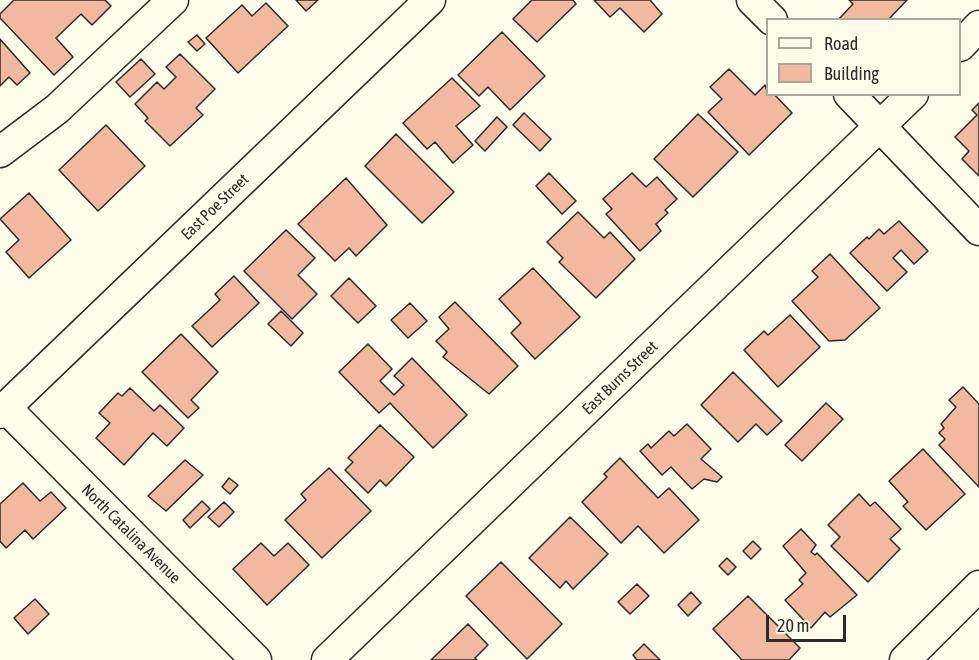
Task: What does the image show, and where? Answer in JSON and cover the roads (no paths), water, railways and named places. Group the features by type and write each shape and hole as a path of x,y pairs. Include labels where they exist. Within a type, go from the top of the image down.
{"street":[{"path":"0,152 57,109 173,0"},
{"name":"East Poe Street","path":"3,410 430,0"},
{"path":"752,0 770,18"},
{"path":"961,45 979,26"},
{"path":"851,96 979,230"},
{"name":"East Burns Street","path":"327,660 910,96"},
{"name":"North Catalina Avenue","path":"3,410 256,660"},
{"path":"904,660 979,586"}]}
